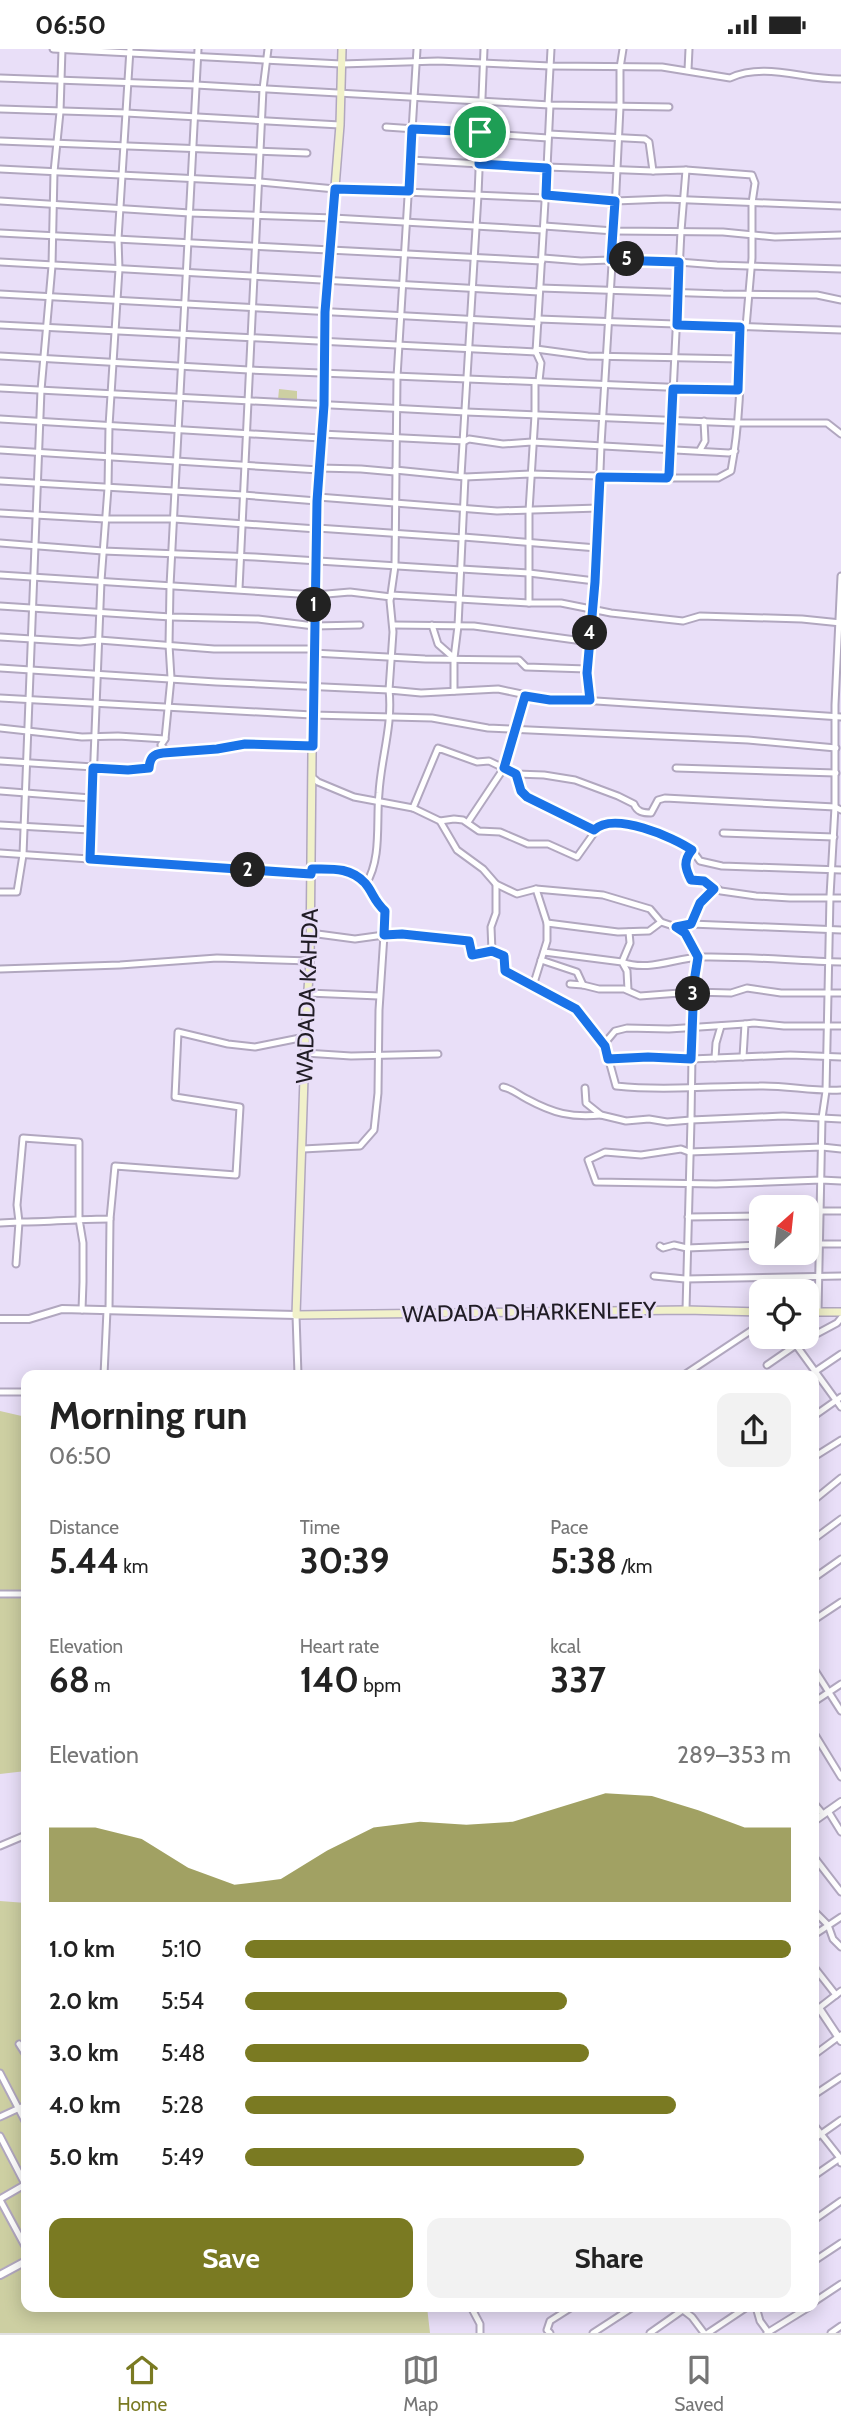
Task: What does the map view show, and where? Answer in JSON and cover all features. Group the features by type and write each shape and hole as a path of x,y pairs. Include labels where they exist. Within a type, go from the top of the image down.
{"main road":[{"name":"WADADA KAHDA","path":"296,1315 310,961 313,651 319,469 324,405 325,312 340,125 342,49"},
{"name":"WADADA DHARKENLEEY","path":"296,1315 686,1310 749,1312"},
{"path":"819,1312 841,1312"}],"street":[{"path":"52,49 341,64 417,62 550,67 662,67 730,78 738,74 771,72 841,79"},
{"path":"0,892 17,892 23,855 41,390 52,265 54,172 62,49"},
{"path":"168,753 161,745 165,739 166,707 171,678 170,586 198,49"},
{"path":"239,589 263,89 268,49"},
{"path":"366,884 375,859 378,802 391,718 389,689 393,625 391,596 395,566 397,377 417,49"},
{"path":"454,691 464,509 465,378 478,195 484,49"},
{"path":"529,603 532,442 541,363 536,351 543,260 551,49"},
{"path":"590,700 587,669 597,548 623,49"},
{"path":"688,70 689,49"},
{"path":"90,859 101,581 130,51"},
{"path":"0,78 196,85 549,105 669,107"},
{"path":"0,109 340,125"},
{"path":"386,127 648,140 653,171"},
{"path":"0,141 307,153"},
{"path":"0,450 319,469 361,468 463,477 531,474 718,478 730,471 735,451 750,266 755,183 752,175 411,160"},
{"path":"0,169 260,182 335,189 615,201 684,200 841,206"},
{"path":"667,478 686,170"},
{"path":"0,201 476,227 681,231 775,237 841,235"},
{"path":"0,233 474,258 679,262 841,269"},
{"path":"0,262 403,286 817,295 841,300"},
{"path":"0,294 470,320 841,330"},
{"path":"0,325 468,351 741,359"},
{"path":"0,356 397,377 738,390"},
{"path":"0,388 536,415 736,423 827,423 841,434"},
{"path":"0,419 248,434 469,439 503,444 532,442 670,451 735,451"},
{"path":"700,450 705,441 704,421"},
{"path":"0,481 464,509 530,511 599,508"},
{"path":"0,513 105,519 174,519 597,548"},
{"path":"0,543 103,551 529,573 595,582"},
{"path":"0,575 315,595 350,592 561,603 683,621 700,616 840,623"},
{"path":"841,576 836,748 838,808 830,896 826,1091 822,1118 819,1244 841,1244"},
{"path":"0,606 171,617 258,619 314,626 360,625"},
{"path":"393,625 458,626 590,642"},
{"path":"432,625 438,644 454,658"},
{"path":"0,637 80,642 99,640 214,649 313,651 425,659 519,660 526,667 587,669"},
{"path":"0,667 99,675 313,684 421,693 498,689 550,700 590,700 839,717"},
{"path":"468,822 504,768 525,696"},
{"path":"0,698 312,715 432,718 488,728 748,740 836,748"},
{"path":"0,728 165,739"},
{"path":"0,761 140,770 149,768 155,754 256,744 313,746"},
{"path":"413,808 438,748 477,762 489,761 516,774 575,780 618,796 634,804 635,809 642,813 651,813 658,800 665,798 838,808"},
{"path":"676,768 836,773"},
{"path":"516,774 521,791 527,797 594,830"},
{"path":"311,776 318,782 354,797 413,808 440,821 454,819 468,822 479,831 500,832 521,842 548,844 577,857 594,830 605,824 646,827 677,840 692,850 700,861 722,866 841,870"},
{"path":"0,791 91,798"},
{"path":"440,821 457,850 483,869 496,884 517,894 536,889 568,890 650,909 661,922 685,933 698,957 693,992 686,1310"},
{"path":"0,825 90,830"},
{"path":"723,833 834,837"},
{"path":"692,850 685,858 685,869 691,880 704,881 714,889 756,896 841,898"},
{"path":"0,853 311,871 346,870 366,884 374,901 385,911 378,1093 374,1130 360,1146 303,1149"},
{"path":"492,951 491,927 496,913 496,884"},
{"path":"533,986 547,941 547,923 536,889"},
{"path":"691,924 700,903 714,889"},
{"path":"547,923 629,932 649,931 661,922"},
{"path":"676,927 691,924 841,930"},
{"path":"622,962 630,943 629,932"},
{"path":"310,933 355,939 402,934 469,941 472,955 492,951 504,956 505,971 576,1009 604,1044 616,1086 665,1090 776,1086 841,1090"},
{"path":"544,952 644,966 698,957 841,962"},
{"path":"571,957 583,985"},
{"path":"0,969 120,965 216,958 310,961"},
{"path":"541,960 577,972"},
{"path":"622,962 627,971 628,990"},
{"path":"570,984 628,990 640,996 693,992 731,993 747,988 781,993 841,993"},
{"path":"308,993 380,996"},
{"path":"604,1044 615,1031 627,1028 669,1029 754,1023 841,1026"},
{"path":"743,1057 745,1024"},
{"path":"715,1058 721,1026"},
{"path":"104,1370 110,1219 115,1166 236,1175 240,1107 175,1097 178,1033 255,1047 305,1037"},
{"path":"305,1053 378,1056 438,1054"},
{"path":"608,1059 790,1055 841,1057"},
{"path":"502,1087 512,1088 527,1100 575,1117 601,1115 626,1121 649,1119 667,1122 783,1117 841,1119"},
{"path":"584,1088 586,1103 601,1115"},
{"path":"16,1264 23,1138 79,1142 79,1219 83,1244 82,1310"},
{"path":"841,1149 822,1147 689,1152 681,1149 641,1155 605,1152 588,1160 596,1182 688,1184 841,1181"},
{"path":"820,1212 841,1211"},
{"path":"688,1217 749,1216"},
{"path":"0,1223 110,1219"},
{"path":"660,1246 687,1248 749,1245"},
{"path":"817,1279 818,1265"},
{"path":"654,1276 685,1279 841,1276"},
{"path":"0,1319 29,1319 62,1309 296,1315 298,1370"},
{"path":"819,1333 841,1318"},
{"path":"692,1370 749,1332"},
{"path":"767,1365 790,1349"},
{"path":"798,1349 811,1370"},
{"path":"818,1370 841,1355"},
{"path":"819,1379 839,1399 841,1407"},
{"path":"0,1392 21,1392"},
{"path":"819,1413 839,1399"},
{"path":"819,1454 841,1440"},
{"path":"819,1496 841,1478"},
{"path":"819,1535 841,1519"},
{"path":"819,1574 841,1559"},
{"path":"0,1594 21,1594"},
{"path":"819,1617 841,1602"},
{"path":"819,1677 841,1711"},
{"path":"819,1699 841,1684"},
{"path":"819,1741 841,1777"},
{"path":"819,1817 841,1802"},
{"path":"819,1808 841,1832"},
{"path":"0,1846 21,1837"},
{"path":"819,1863 841,1892"},
{"path":"819,1916 841,1947"},
{"path":"819,1932 841,1917"},
{"path":"819,1972 838,1993 819,2006"},
{"path":"819,2012 840,2037 819,2052"},
{"path":"0,2073 21,2114"},
{"path":"819,2092 841,2077"},
{"path":"0,2117 21,2108"},
{"path":"819,2136 841,2120"},
{"path":"0,2136 21,2176"},
{"path":"819,2139 841,2160 819,2173"},
{"path":"21,2188 0,2200 21,2239"},
{"path":"819,2216 841,2201"},
{"path":"819,2258 841,2243"},
{"path":"1,2272 21,2263"},
{"path":"819,2299 841,2284"},
{"path":"474,2312 480,2324 480,2333"},
{"path":"550,2333 547,2330 550,2321 564,2312"},
{"path":"593,2333 625,2312"},
{"path":"650,2333 678,2312"},
{"path":"688,2312 706,2333 739,2312"},
{"path":"757,2312 768,2332 801,2312"},
{"path":"831,2333 841,2326"}],"green space":[{"path":"279,389 297,391 297,401 278,400"},
{"path":"0,1411 21,1416 21,1772 0,1774"},
{"path":"0,1901 21,1903 21,2312 428,2312 430,2333 0,2333"}],"route":[{"path":"412,129 480,132 479,164 547,168 546,195 615,201 611,260 679,262 677,325 740,327 738,390 673,389 667,478 600,477 587,673 590,700 550,700 525,696 504,768 516,774 521,791 527,797 594,830 605,824 646,827 677,840 692,850 685,858 685,869 691,880 704,881 714,889 700,903 691,924 676,927 685,933 698,957 694,982 691,1059 608,1059 605,1046 576,1009 514,978 505,971 504,956 492,951 472,955 469,941 402,934 384,935 385,911 374,901 366,884 346,870 312,869 311,874 90,859 93,768 140,770 149,768 155,754 245,744 313,746 317,501 324,405 325,312 335,189 409,191 412,129"}]}
